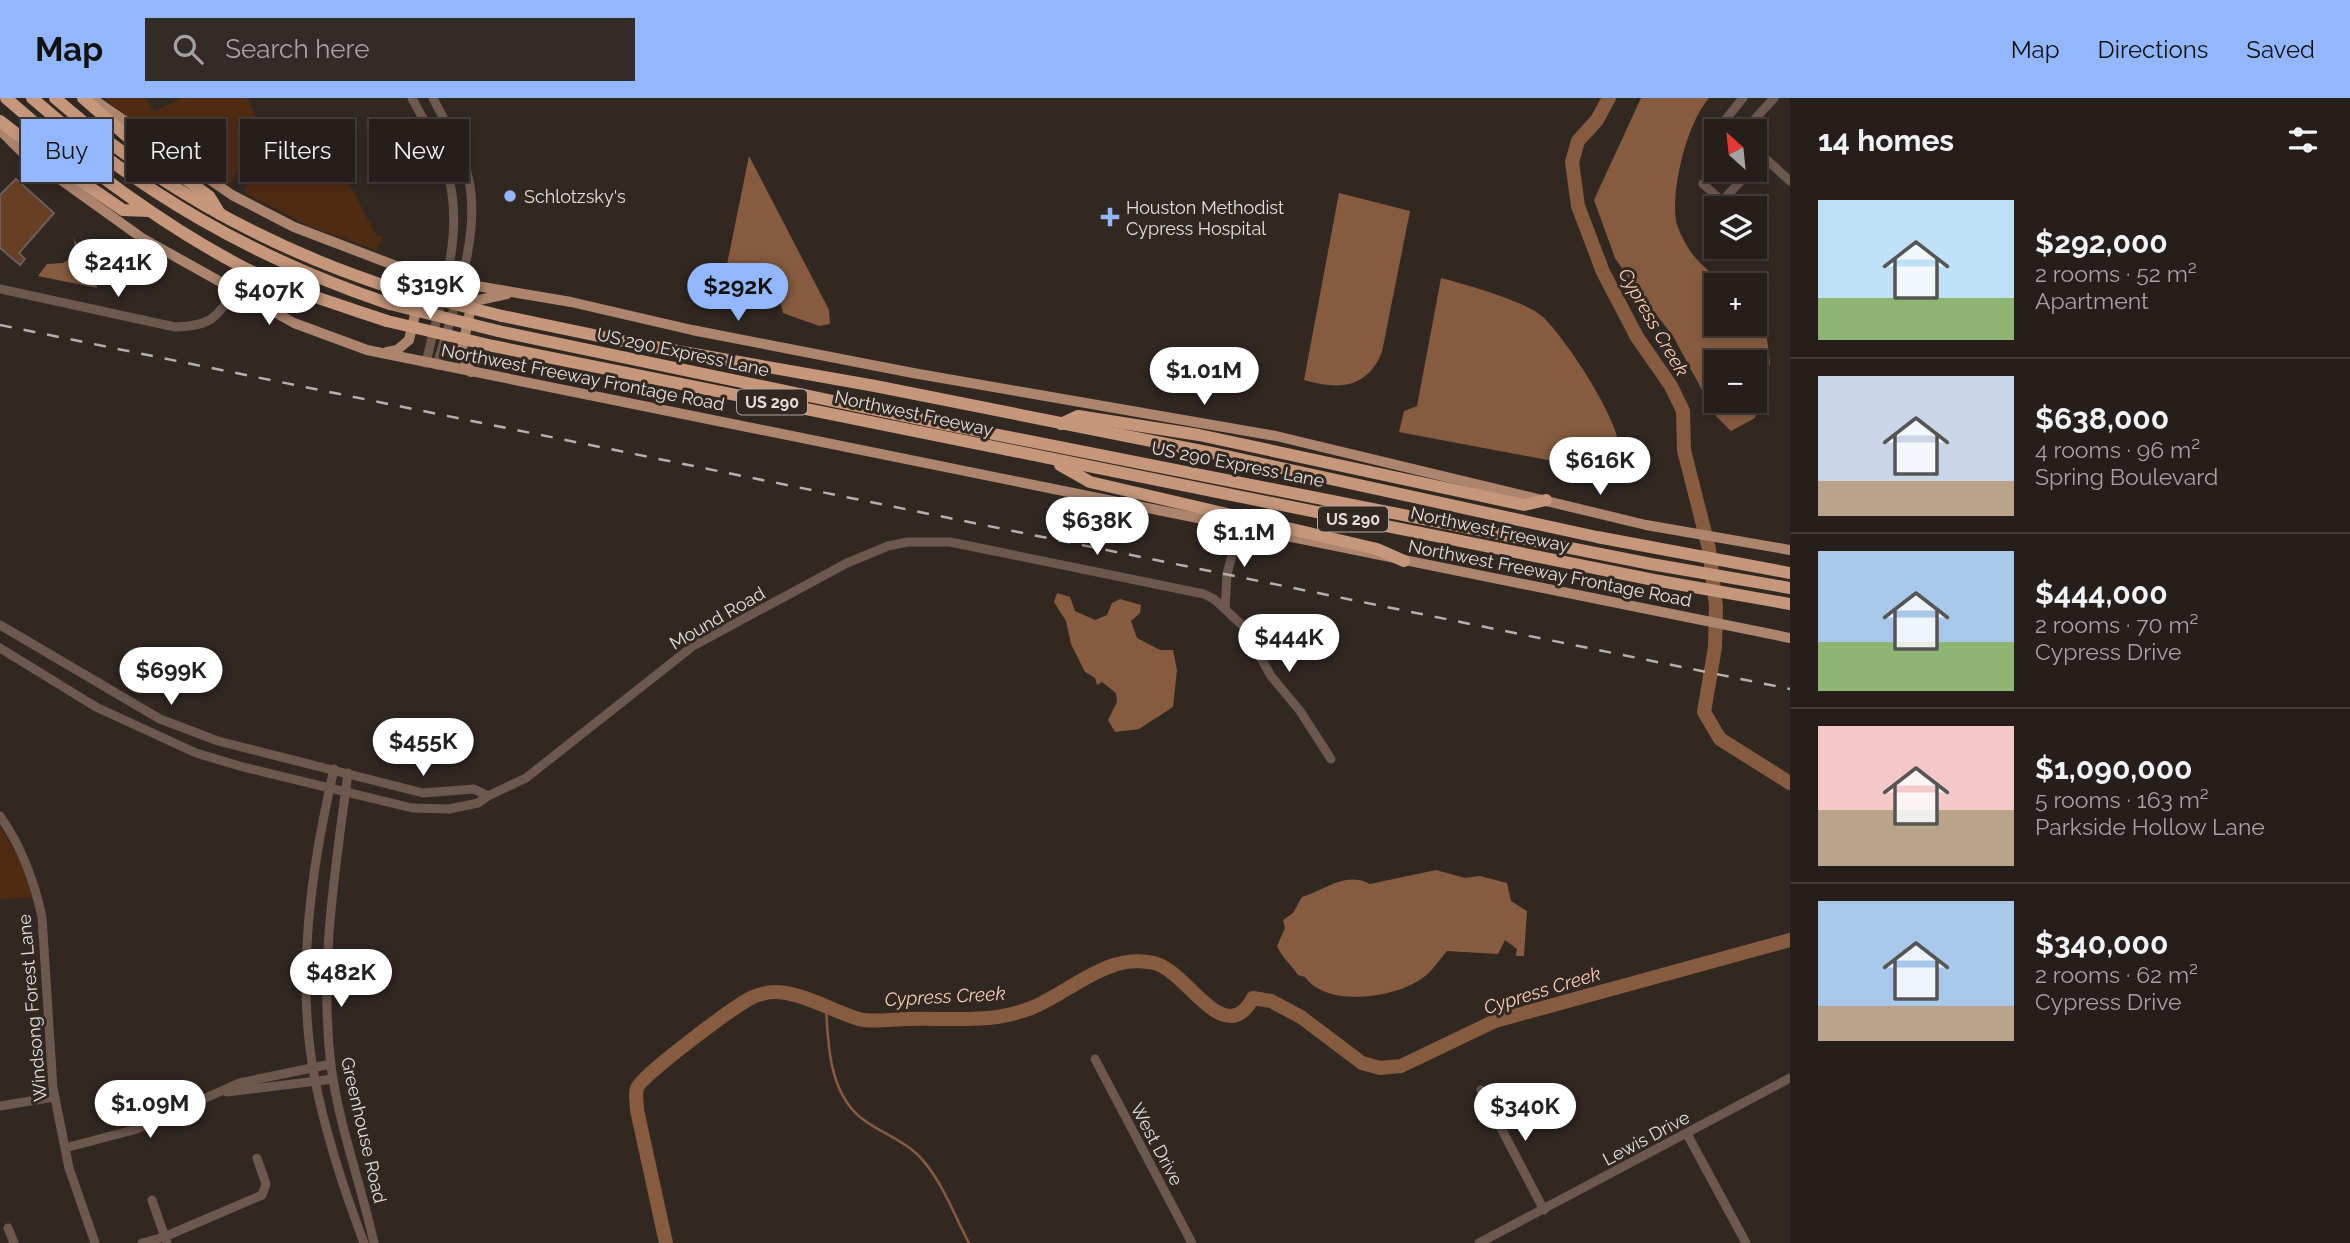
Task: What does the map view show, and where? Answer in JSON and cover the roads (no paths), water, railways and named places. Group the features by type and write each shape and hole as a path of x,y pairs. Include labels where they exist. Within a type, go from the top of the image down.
{"highway":[{"name":"Northwest Freeway","path":"6,98 97,175 151,212 237,264 300,292 387,321 493,346 1051,459 1654,580 1790,604"},
{"name":"US 290 Express Lane","path":"32,98 107,160 206,224 292,268 390,304 498,331 930,421 1651,564 1790,588"},
{"name":"Northwest Freeway","path":"55,98 125,154 220,214 300,254 395,289 502,316 632,343 854,382 1319,475 1651,548 1790,573"},
{"path":"83,98 139,146 209,196 220,214"},
{"path":"0,121 52,162 123,210 151,212"},
{"path":"1061,424 1078,416 1130,423 1293,454 1524,505 1546,500"},
{"path":"1051,459 1090,482 1377,549 1404,561"}],"main road":[{"path":"92,98 232,195 294,227 404,269 459,283 571,302 692,330 913,373 1276,436 1646,525 1790,550"},
{"name":"Northwest Freeway Frontage Road","path":"0,130 22,152 142,239 294,323 380,353 1790,638"},
{"path":"380,353 397,350 409,340 421,289 416,278 404,269"},
{"path":"471,372 461,354 471,307 479,300 513,293"}],"street":[{"path":"412,98 423,119"},
{"path":"433,98 444,119"},
{"path":"1726,119 1743,98"},
{"path":"1755,119 1774,98"},
{"path":"1768,161 1790,181"},
{"path":"431,364 459,283 468,244 471,211 469,179"},
{"path":"431,364 455,235 455,206 449,182"},
{"path":"1727,196 1740,182"},
{"path":"1703,184 1716,196"},
{"path":"0,289 175,327 191,326 215,319 234,291"},
{"path":"1225,609 1227,574 1240,525"},
{"name":"Mound Road","path":"0,648 96,707 162,739 243,767 345,792 412,808 449,809 478,803 526,778 667,665 715,634 847,563 888,546 908,542 950,542 1204,594 1243,626 1271,676 1300,710 1331,759"},
{"path":"0,625 160,719 230,745 348,772 423,793 474,789 488,796"},
{"name":"Greenhouse Road","path":"334,769 310,914 306,963 307,1024 315,1082 330,1142 364,1243"},
{"name":"Greenhouse Road","path":"348,772 328,922 325,1005 333,1079 374,1243"},
{"name":"Windsong Forest Lane","path":"0,816 27,865 42,917 54,1097 78,1201 95,1243"},
{"name":"West Drive","path":"1095,1059 1192,1243"},
{"path":"65,1148 137,1129 239,1083 331,1064"},
{"name":"Lewis Drive","path":"1479,1243 1790,1078"},
{"path":"222,1092 333,1079"},
{"path":"1481,1090 1544,1210"},
{"path":"0,1106 54,1097"},
{"path":"1687,1134 1746,1243"},
{"path":"142,1243 162,1241 262,1195 266,1184 257,1158"},
{"path":"152,1200 162,1241"},
{"path":"8,1228 14,1243"}],"waterway":[{"name":"Cypress Creek","path":"1609,98 1597,120 1578,141 1572,162 1578,206 1603,272 1637,337 1671,386 1683,411 1684,450 1709,549 1716,606 1715,647 1704,712 1720,739 1790,783"},
{"name":"Cypress Creek","path":"666,1243 637,1110 637,1088 655,1069 711,1025 744,1002 763,994 774,992 795,995 864,1020 986,1018 1033,1007 1107,967 1138,961 1154,963 1167,969 1205,1003 1230,1016 1242,1012 1253,998 1271,1001 1301,1017 1362,1063 1380,1068 1401,1066 1495,1021 1790,940"},
{"path":"826,1007 832,1066 842,1094 860,1117 905,1144 926,1164 969,1243"}],"railway":[{"path":"0,325 1790,689"}],"place":[{"name":"Schlotzsky's","path":"510,196"},
{"name":"Houston Methodist Cypress Hospital","path":"1110,217"}]}
